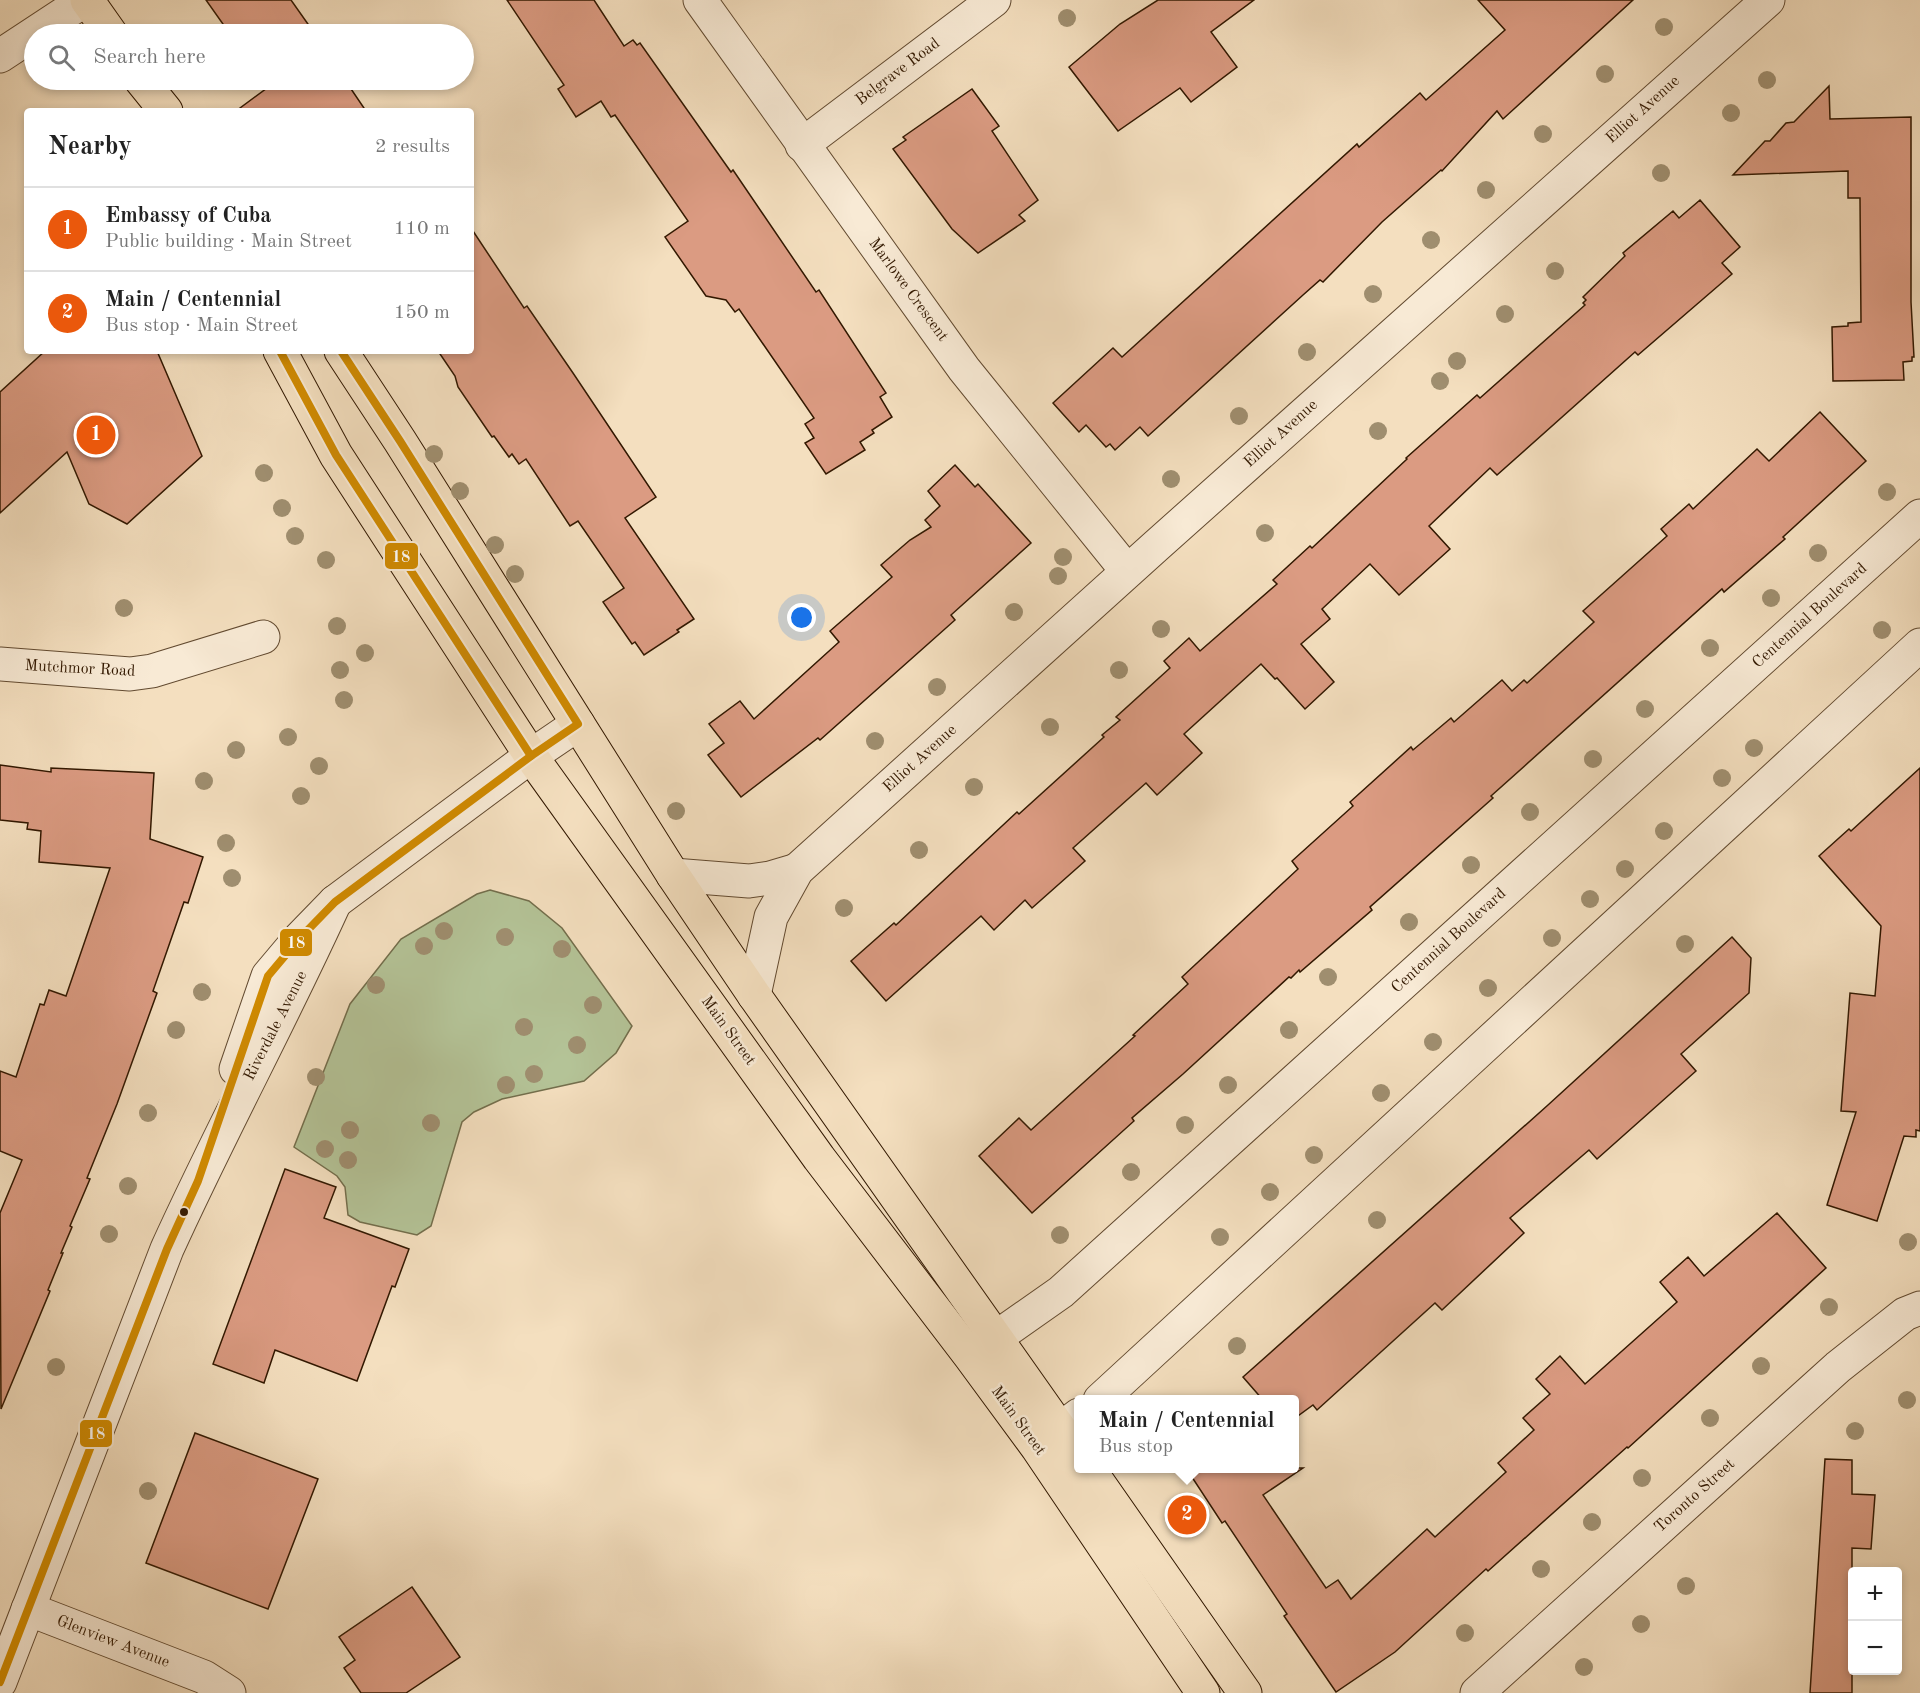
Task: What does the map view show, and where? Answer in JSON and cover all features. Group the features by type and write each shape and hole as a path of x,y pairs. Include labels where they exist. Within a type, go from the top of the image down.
{"main road":[{"path":"86,0 104,24"},
{"path":"147,91 163,108"},
{"name":"Main Street","path":"282,354 336,455 531,756 819,1158 970,1356 1059,1431 1074,1458"},
{"name":"Main Street","path":"343,354 673,875 754,995 1074,1450"},
{"name":"Main Street","path":"1082,1473 1203,1693"},
{"path":"1091,1473 1245,1693"}],"street":[{"path":"49,24 86,0"},
{"name":"Marlowe Crescent","path":"700,0 964,369 1127,572"},
{"name":"Belgrave Road","path":"802,145 994,0"},
{"name":"Elliot Avenue","path":"754,995 771,917 797,870 1768,0"},
{"path":"0,56 24,40"},
{"name":"Centennial Boulevard","path":"970,1356 995,1336 1061,1292 1920,516"},
{"name":"Mutchmor Road","path":"0,664 130,674 152,671 263,637"},
{"path":"1105,1395 1920,645"},
{"name":"Riverdale Avenue","path":"0,1682 167,1249 198,1180 267,976 335,902 531,756 578,724"},
{"name":"Elliot Avenue","path":"673,875 749,881 797,870"},
{"name":"Toronto Street","path":"1477,1693 1838,1367 1905,1314 1920,1308"},
{"name":"Glenview Avenue","path":"28,1610 204,1677 229,1693"}],"green space":[{"path":"490,890 529,901 562,928 632,1026 616,1053 584,1081 502,1099 474,1112 462,1122 431,1226 417,1235 360,1222 348,1215 345,1187 337,1176 294,1147 350,1004 401,939 477,894"}],"building":[{"path":"206,0 291,0 308,24 223,24"},
{"path":"507,0 594,0 624,46 633,40 637,45 640,43 731,172 733,170 816,292 819,290 886,393 880,397 892,417 872,430 874,433 860,442 865,450 826,474 805,443 814,438 805,424 814,418 739,309 735,312 726,300 706,296 665,237 688,221 615,115 611,117 601,101 576,117 558,89 564,85"},
{"path":"1158,0 1254,0 1211,32 1237,67 1191,102 1180,88 1118,131 1069,67 1120,24"},
{"path":"1478,0 1633,0 1503,119 1497,111 1442,171 1382,222 1323,282 1320,280 1148,436 1140,427 1115,450 1110,444 1106,447 1086,425 1079,432 1053,403 1113,348 1122,357 1357,144 1359,147 1420,93 1426,100 1505,30"},
{"path":"1829,86 1830,119 1911,117 1911,302 1914,357 1912,361 1903,362 1904,380 1833,381 1832,327 1861,322 1860,198 1848,198 1848,171 1733,175 1765,141 1770,141 1786,123 1794,122"},
{"path":"972,89 999,126 992,131 1038,200 1019,215 1025,221 978,253 952,229 893,149 906,140 903,137"},
{"path":"264,90 352,90 364,108 240,108"},
{"path":"1700,200 1740,247 1722,263 1732,274 1638,355 1635,352 1497,475 1490,468 1429,526 1450,549 1399,595 1370,564 1322,609 1330,619 1301,644 1334,682 1305,709 1261,664 1184,734 1202,753 1157,795 1146,783 1073,848 1085,861 1032,908 1025,900 994,930 981,916 886,1001 851,961 894,923 896,925 1017,812 1019,814 1104,737 1102,735 1120,720 1116,717 1170,668 1164,661 1189,638 1200,651 1277,584 1273,580 1310,546 1312,548 1406,458 1477,395 1480,398 1585,305 1583,303 1586,300 1583,297 1625,256 1623,253 1673,211 1679,218"},
{"path":"474,233 524,308 527,306 656,497 625,518 694,619 644,655 635,642 632,644 603,602 624,588 578,521 570,526 526,459 519,464 512,454 509,457 494,436 492,437 458,387 455,376 440,354 474,354"},
{"path":"42,354 158,354 202,456 127,524 89,504 67,452 0,513 0,392"},
{"path":"1820,412 1866,461 1783,537 1785,539 1724,592 1722,589 1491,796 1493,798 1370,907 1372,910 1300,972 1299,970 1291,978 1289,977 1132,1118 1134,1121 1032,1213 979,1156 1019,1118 1031,1130 1135,1036 1133,1035 1188,984 1182,977 1298,869 1292,861 1353,806 1350,802 1411,747 1413,750 1451,718 1454,722 1502,680 1512,691 1524,680 1527,683 1594,622 1583,611 1667,536 1661,529 1689,504 1693,509 1757,449 1769,461"},
{"path":"955,465 975,487 978,484 1031,543 951,615 955,620 820,740 818,738 741,797 708,755 724,743 709,724 740,701 754,719 839,642 830,631 892,577 881,565 910,540 931,527 925,520 940,506 928,491"},
{"path":"0,765 51,772 51,768 154,773 150,839 203,857 188,903 184,902 153,991 157,993 117,1104 87,1178 90,1179 70,1226 72,1227 48,1290 50,1291 1,1409 0,1213 22,1160 0,1151 0,1071 16,1077 40,1004 44,1005 49,990 66,996 110,868 39,862 41,831 27,829 28,823 0,820"},
{"path":"1920,768 1920,1131 1916,1130 1916,1137 1904,1136 1877,1221 1827,1205 1856,1112 1841,1111 1850,993 1875,996 1881,926 1819,856 1849,829 1851,831"},
{"path":"1732,937 1751,958 1749,993 1681,1054 1696,1071 1597,1159 1589,1150 1510,1218 1524,1233 1442,1310 1435,1303 1317,1410 1313,1405 1299,1415 1299,1395 1259,1395 1243,1377 1548,1105"},
{"path":"285,1169 336,1187 324,1218 409,1249 395,1287 392,1286 357,1381 275,1350 264,1383 213,1364"},
{"path":"1777,1213 1826,1268 1628,1448 1488,1571 1486,1569 1395,1652 1336,1692 1284,1616 1287,1614 1225,1521 1222,1523 1189,1473 1296,1473 1263,1495 1326,1588 1338,1580 1351,1599 1427,1529 1435,1537 1506,1472 1498,1463 1534,1430 1523,1418 1550,1394 1536,1379 1560,1356 1585,1384 1677,1302 1660,1282 1688,1257 1704,1276"},
{"path":"195,1433 318,1479 268,1609 146,1563"},
{"path":"1825,1459 1852,1460 1852,1494 1875,1495 1871,1549 1852,1548 1852,1567 1848,1567 1848,1675 1852,1675 1852,1693 1810,1693"},
{"path":"412,1587 460,1657 406,1693 361,1693 344,1668 355,1660 339,1637"}],"transit line":[{"name":"18","path":"282,354 336,455 531,756"},
{"name":"18","path":"0,1682 167,1249 198,1181 268,976 335,902 531,756 578,724 343,354"}],"place":[{"name":"Embassy of Cuba","path":"96,435"},
{"name":"Main / Centennial","path":"1187,1515"}]}
